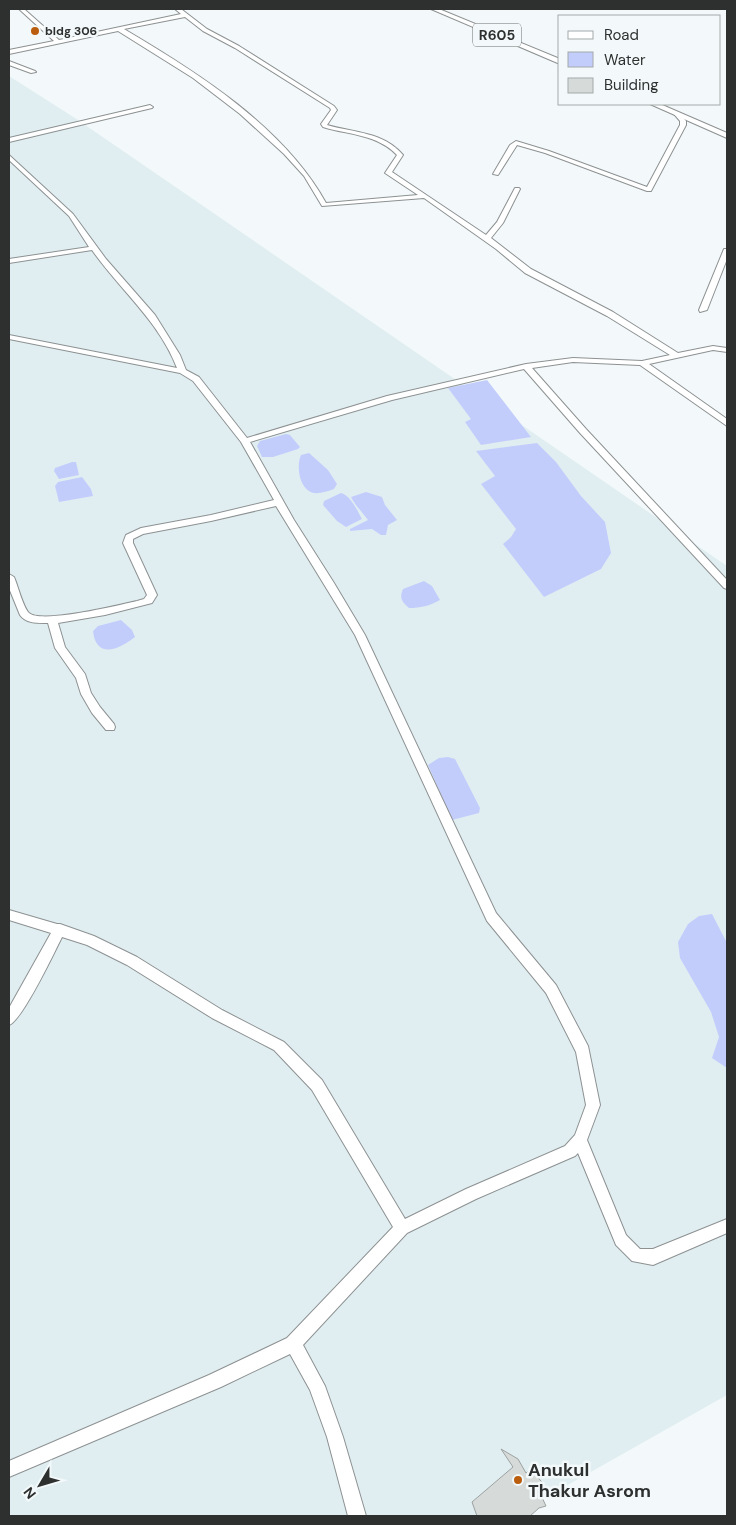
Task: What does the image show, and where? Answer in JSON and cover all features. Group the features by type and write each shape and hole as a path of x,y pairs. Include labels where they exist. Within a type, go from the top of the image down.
{"main road":[{"name":"R605","path":"434,9 558,61"},
{"path":"656,105 727,136"}],"street":[{"path":"21,9 58,42"},
{"path":"178,9 205,30 237,47 332,107 334,110 324,124 326,126 372,136 383,140 396,150 400,155 388,174 426,196 528,271 610,314 676,355"},
{"path":"9,52 185,16"},
{"path":"119,29 182,67 247,115 279,145 306,175 324,204 426,196"},
{"path":"9,63 32,72"},
{"path":"9,140 150,107"},
{"path":"496,174 512,146 516,143 547,152 649,190 683,125 683,121 677,114"},
{"path":"9,157 71,215 94,248 118,278 138,298 152,317 176,356 182,371"},
{"path":"487,239 500,223 518,189"},
{"path":"9,261 94,248"},
{"path":"703,310 727,251"},
{"path":"9,337 182,371 196,379 245,441 279,502 360,635 491,917 551,989 583,1051 593,1105 580,1140 570,1151 471,1194 402,1228 293,1344 215,1381 9,1469"},
{"path":"245,441 390,398 526,366 574,360 642,363 713,348 727,350"},
{"path":"642,363 727,423"},
{"path":"526,366 583,431 727,586"},
{"path":"9,577 12,594 26,615 35,620 83,616 117,610 148,601 152,595 128,543 129,537 141,531 211,518 279,502"},
{"path":"52,619 60,648 81,677 86,694 96,710 110,727"},
{"path":"9,915 90,940 132,961 217,1014 279,1046 316,1084 402,1228"},
{"path":"9,1019 24,996 60,930"},
{"path":"580,1140 622,1240 637,1256 652,1257 727,1226"},
{"path":"293,1344 317,1386 335,1436 357,1516"}],"shaded area":[{"path":"9,76 75,118 727,566 727,1395 513,1516 9,1516"}],"water":[{"path":"487,380 531,437 481,445 465,422 471,419 448,388"},
{"path":"286,434 290,435 300,447 298,449 273,457 262,457 257,446 260,441"},
{"path":"537,443 556,462 581,496 605,522 611,553 601,569 544,597 503,544 516,529 481,484 495,476 476,451"},
{"path":"309,453 328,470 337,484 334,489 314,493 309,491 302,483 299,471 301,455"},
{"path":"76,462 79,475 59,479 54,471 55,468"},
{"path":"82,477 91,489 93,496 59,502 55,486 58,482"},
{"path":"366,492 382,497 385,505 397,520 388,525 386,535 381,535 372,529 350,531 350,529 368,520 351,497"},
{"path":"341,493 351,500 362,519 346,527 337,521 323,505 324,501"},
{"path":"424,581 432,586 440,600 425,606 409,608 402,600 403,589"},
{"path":"121,620 132,630 135,637 116,648 104,649 99,646 93,631 98,626"},
{"path":"448,757 455,759 480,808 479,813 452,820 428,765 439,758"},
{"path":"712,914 727,943 727,1068 712,1058 719,1037 711,1012 680,958 678,942 688,924 699,916"}],"building":[{"name":"Anukul Thakur Asrom","path":"501,1449 518,1459 526,1473 531,1469 545,1486 539,1491 546,1506 539,1508 530,1516 477,1516 472,1502 513,1467"}],"place":[{"name":"bldg 306","path":"35,31"},
{"name":"Anukul Thakur Asrom","path":"518,1480"}]}
